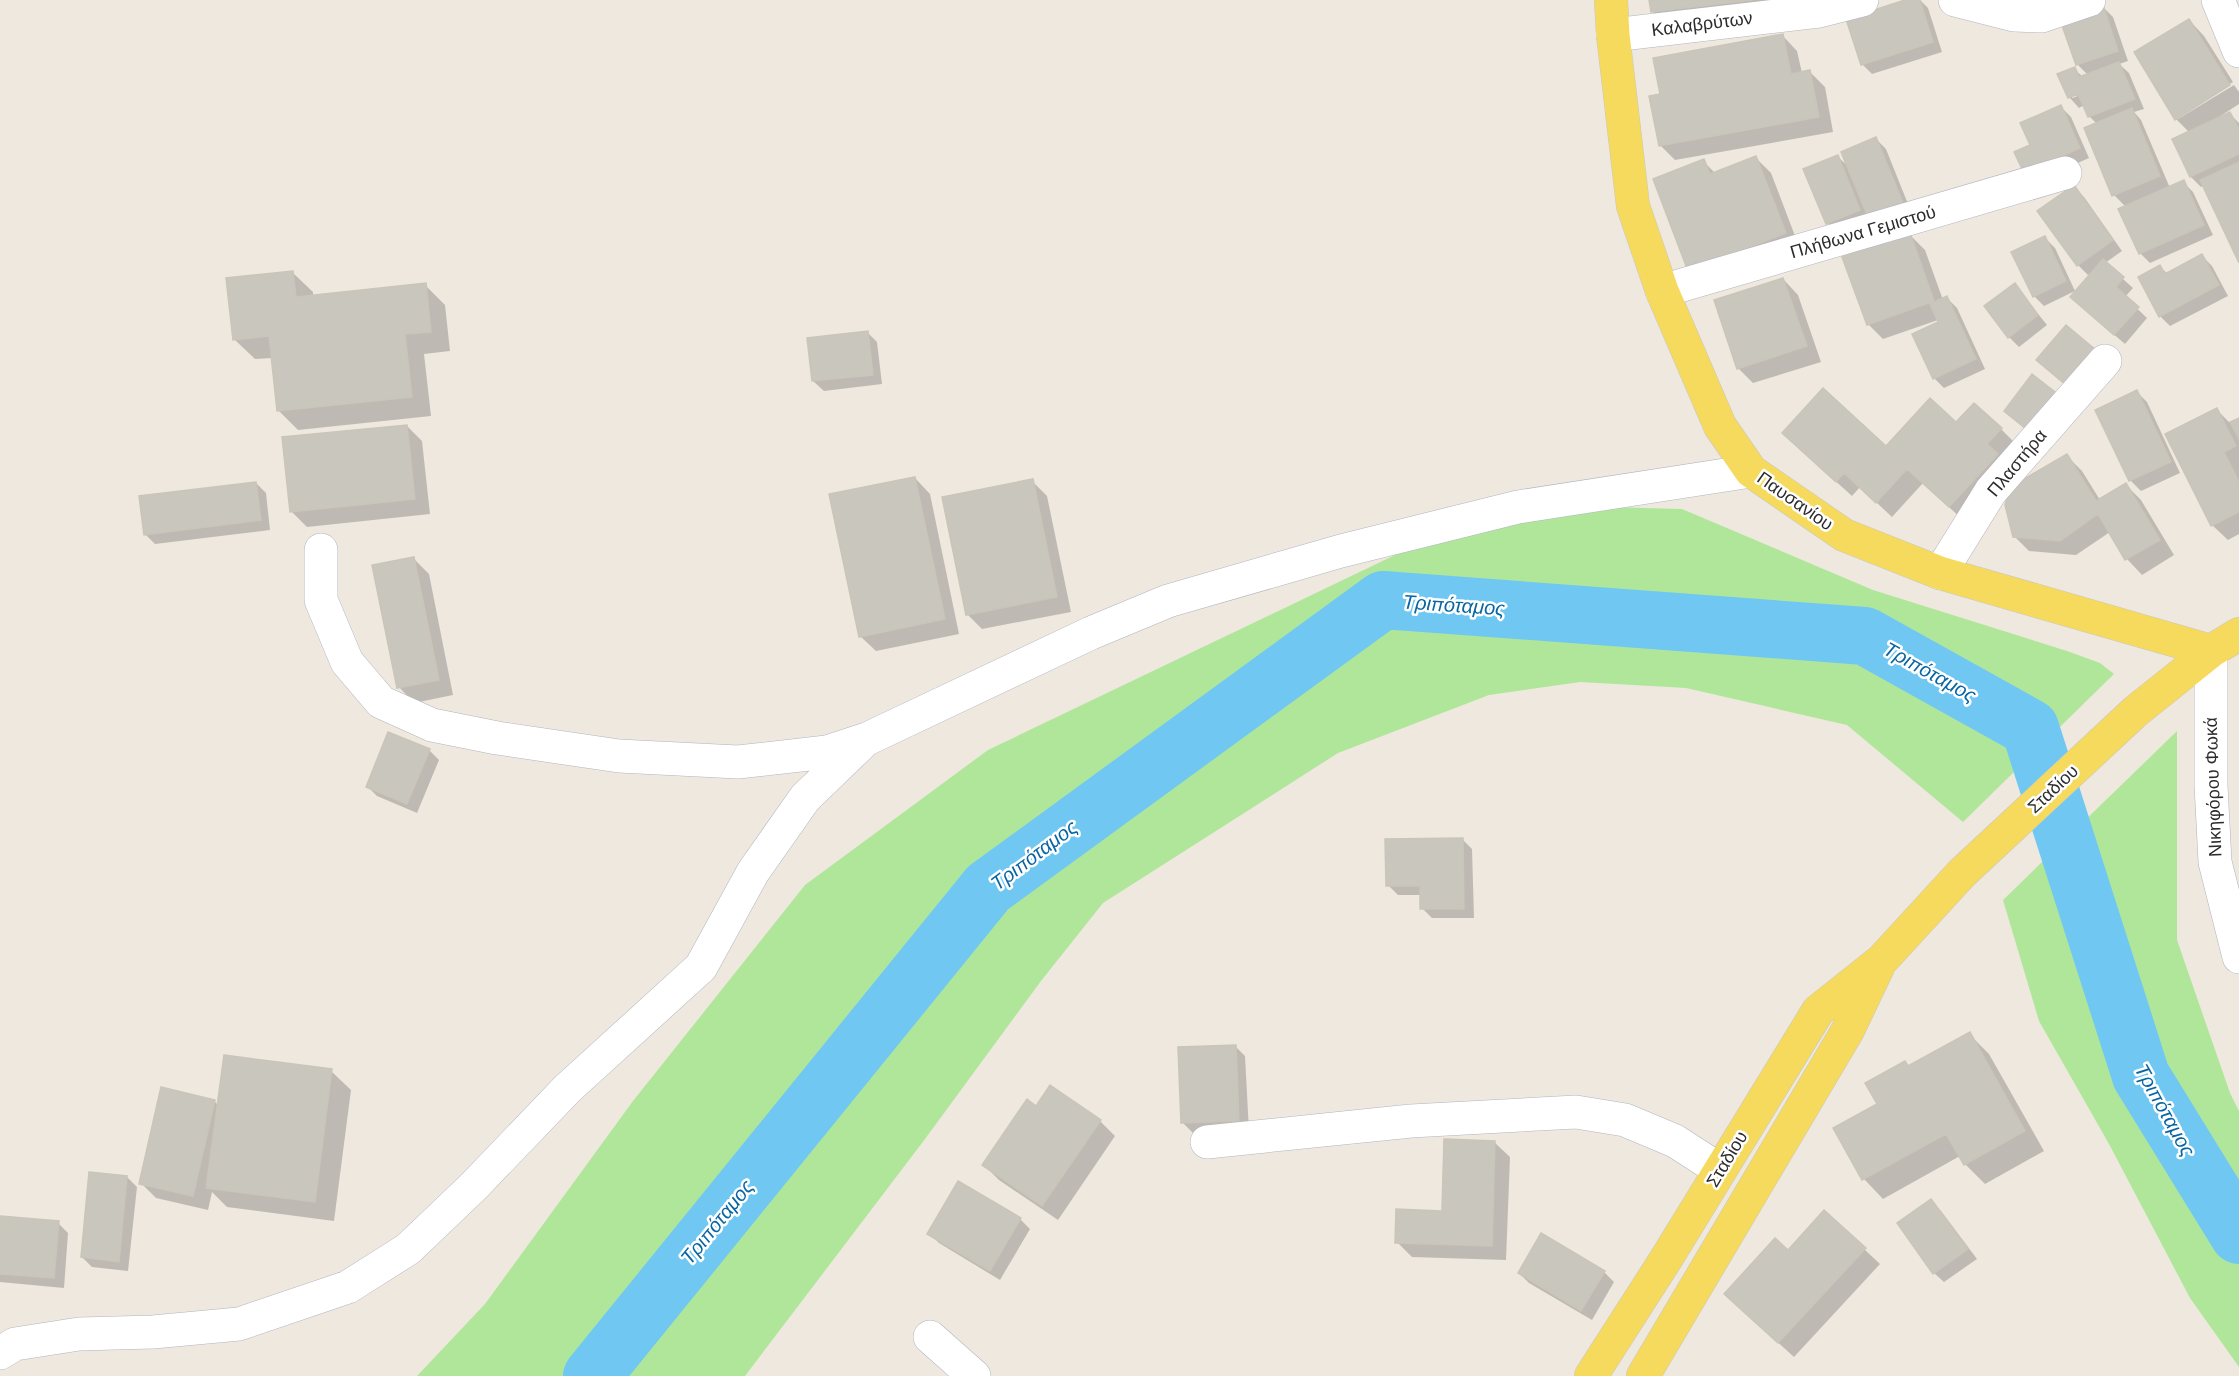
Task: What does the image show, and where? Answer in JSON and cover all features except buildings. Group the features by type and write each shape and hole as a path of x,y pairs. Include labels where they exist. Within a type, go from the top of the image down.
{"main road":[{"name":"Παυσανίου","path":"1611,0 1633,206 1662,291 1720,426 1751,471 1844,535 1940,573 2211,651"},
{"name":"Σταδίου","path":"1591,1376 1818,1011 1882,960 1962,873 2136,711 2211,651 2239,634"},
{"name":"Σταδίου","path":"1644,1376 1848,1030 1882,960"}],"street":[{"name":"Καλαβρύτων","path":"1613,35 1820,11 1862,0"},
{"path":"1955,0 2012,7 2042,16 2089,0"},
{"path":"2218,0 2239,51"},
{"name":"Πλήθωνα Γεμιστού","path":"1662,291 2065,172"},
{"name":"Πλαστήρα","path":"1940,573 1991,491 2105,361"},
{"path":"321,550 321,600 347,662 381,702 432,725 497,738 619,756 738,762 827,752 867,739 1080,638 1168,601 1341,550 1518,507 1751,471"},
{"name":"Νικηφόρου Φωκά","path":"2211,651 2211,785 2227,858 2239,957"},
{"path":"0,1353 15,1344 79,1334 153,1332 239,1324 348,1287 408,1249 474,1186 567,1089 701,967 753,872 805,798 867,739"},
{"path":"1207,1142 1411,1121 1576,1113 1624,1120 1675,1141 1720,1170"},
{"path":"930,1336 974,1376"}],"green space":[{"path":"1534,505 1682,509 1873,590 2067,651 2100,663 2114,674 1963,822 1847,725 1686,688 1580,682 1489,695 1338,753 1103,903 1041,981 925,1139 745,1376 417,1376 485,1304 633,1101 805,885 988,750 1418,544"},
{"path":"2177,731 2177,940 2230,1093 2239,1111 2239,1367 2190,1298 2109,1144 2039,1021 2003,900"}],"waterway":[{"name":"Τριπόταμος","path":"592,1376 988,888 1383,600 1865,636 2030,728 2141,1076 2239,1235"}]}
